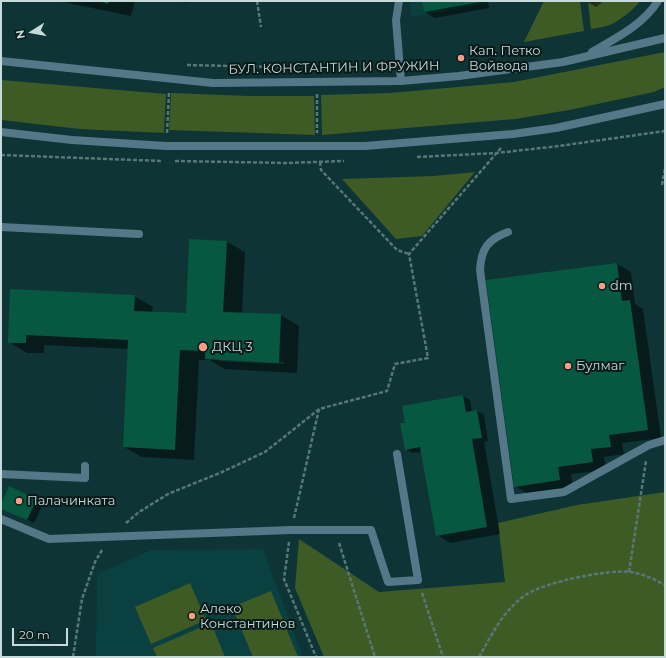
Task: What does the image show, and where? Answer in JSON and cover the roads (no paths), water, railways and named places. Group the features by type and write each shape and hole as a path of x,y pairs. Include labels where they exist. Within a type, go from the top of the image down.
{"street":[{"path":"399,1 396,20 401,81"},
{"path":"585,56 624,33 652,11 658,1"},
{"name":"БУЛ. КОНСТАНТИН И ФРУЖИН","path":"1,61 213,83 401,81 563,62 665,38"},
{"path":"1,132 72,140 166,146 365,146 513,134 556,128 665,104"},
{"path":"1,227 139,234"},
{"path":"508,232 498,236 490,242 484,250 480,260 480,270 511,499 564,492 649,446 665,440"},
{"path":"1,519 49,539 291,530 371,530 388,582 418,580 396,454"},
{"path":"1,474 85,478 86,466"}],"place":[{"name":"Кап. Петко Войвода","path":"461,58"},
{"name":"dm","path":"602,286"},
{"name":"ДКЦ 3","path":"203,347"},
{"name":"Булмаг","path":"568,366"},
{"name":"Палачинката","path":"19,501"},
{"name":"Алеко Константинов","path":"192,616"}]}
